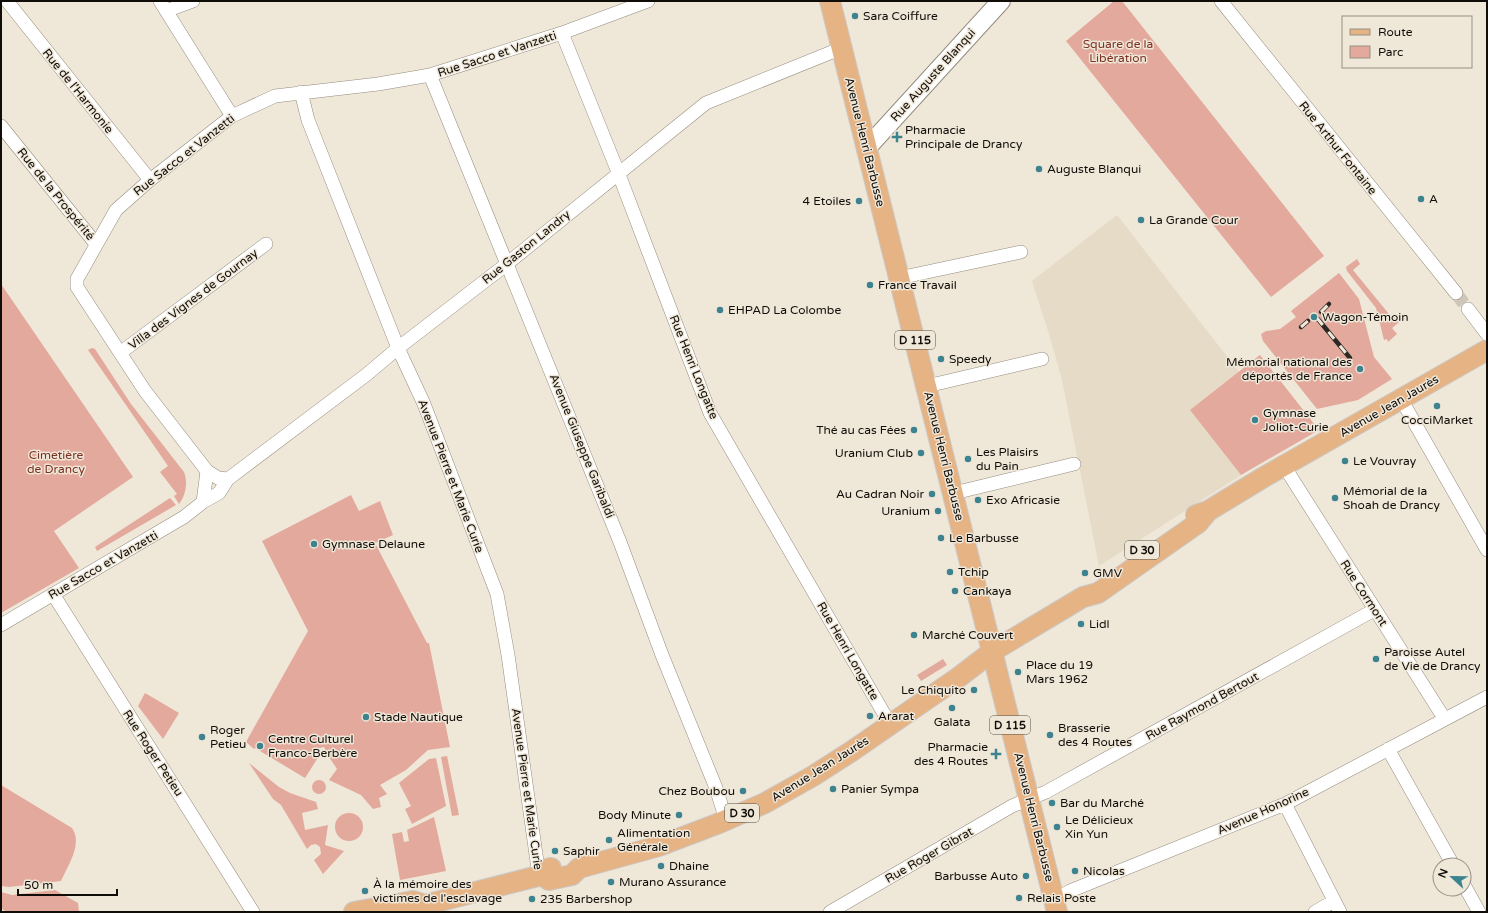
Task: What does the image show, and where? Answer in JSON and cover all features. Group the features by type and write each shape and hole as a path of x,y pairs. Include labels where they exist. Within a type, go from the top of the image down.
{"main road":[{"name":"Avenue Henri Barbusse","path":"830,1 1056,906"},
{"name":"Avenue Jean Jaurès","path":"359,911 422,907 541,876 549,880 572,876 579,868 659,846 765,803 813,776 959,677 993,651 1083,597 1098,593 1198,523 1208,511 1487,350"}],"street":[{"name":"Rue de l'Harmonie","path":"7,1 150,180"},
{"path":"193,1 163,6 232,116"},
{"name":"Rue Sacco et Vanzetti","path":"1,625 190,514 203,502 219,493 228,479 218,478 207,471 145,390 77,287 77,279 116,210 150,180 232,116 275,96 378,84 430,75 562,33 648,1"},
{"name":"Rue Auguste Blanqui","path":"866,149 1001,1"},
{"name":"Rue Arthur Fontaine","path":"1221,1 1456,293"},
{"name":"Rue Henri Longatte","path":"562,33 618,172 710,413 890,724"},
{"name":"Rue Gaston Landry","path":"228,479 366,375 398,348 508,263 618,172 706,103 842,48"},
{"name":"Avenue Giuseppe Garibaldi","path":"430,75 508,263 620,542 662,655 716,788 726,820"},
{"name":"Avenue Pierre et Marie Curie","path":"301,92 308,120 398,348 424,404 497,594 508,655 541,876"},
{"name":"Rue de la Prospérité","path":"1,126 96,244"},
{"name":"Villa des Vignes de Gournay","path":"120,353 266,244"},
{"path":"899,278 1021,252"},
{"path":"1468,309 1487,334"},
{"path":"927,386 1042,359"},
{"path":"1401,399 1487,550"},
{"path":"954,493 1074,464"},
{"name":"Rue Cormont","path":"1284,466 1374,610 1444,718"},
{"path":"203,502 207,471"},
{"name":"Rue Roger Petieu","path":"53,594 253,912"},
{"name":"Rue Raymond Bertout","path":"1029,800 1374,610"},
{"name":"Avenue Honorine","path":"1056,906 1070,891 1286,804 1444,718 1487,697"},
{"path":"1388,749 1449,857"},
{"name":"Rue Roger Gibrat","path":"830,912 1012,806 1029,800"},
{"path":"1286,804 1337,906 1315,912"},
{"path":"1471,897 1479,912"}],"shaded area":[{"path":"1117,215 1239,372 1190,410 1241,475 1099,566 1062,380 1032,281"}],"green space":[{"name":"Square de la Libération","path":"1114,1 1122,1 1324,256 1271,297 1066,41"},
{"path":"1357,259 1360,264 1353,270 1393,319 1400,314 1404,318 1392,328 1397,334 1388,342 1387,339 1384,340 1376,308 1347,271 1346,267"},
{"path":"1339,273 1359,299 1374,357 1392,379 1358,400 1317,409 1263,341 1261,334 1266,331 1280,329 1296,317 1291,311"},
{"name":"Cimetière de Drancy","path":"1,284 133,477 54,531 79,568 1,613"},
{"path":"92,348 95,349 131,404 184,472 186,488 179,504 174,496 177,494 160,472 168,466 88,350"},
{"name":"Gymnase Joliot-Curie","path":"1260,355 1319,430 1241,475 1190,410"},
{"path":"351,495 359,511 380,501 393,535 375,543 427,643 429,643 450,747 428,750 406,770 380,785 387,794 379,798 381,807 373,809 361,795 329,780 337,769 324,747 316,749 314,753 319,756 305,778 255,748 254,749 246,742 308,631 262,541"},
{"path":"170,498 176,505 97,551 95,547"},
{"path":"943,659 947,665 921,681 917,675"},
{"path":"145,693 179,713 163,739 138,706"},
{"path":"447,756 459,815 452,816 441,757"},
{"path":"436,758 446,806 412,824 405,809 411,806 399,783 429,759"},
{"path":"249,763 279,787 290,793 316,802 318,809 302,813 305,830 328,825 325,845 344,851 323,874 314,860 321,854 320,847 316,844 311,845 307,849 281,805 273,799"},
{"path":"316,780 322,780 326,784 326,790 322,794 316,794 312,790 312,784"},
{"path":"1,785 72,828 75,834 75,848 61,881 9,887 1,886"},
{"path":"349,813 359,817 363,827 359,837 349,841 339,837 335,827 339,817"},
{"path":"434,817 446,871 400,880 392,834 402,832 404,842 409,841 407,830"},
{"path":"55,890 78,903 79,912 6,912 1,908 1,892 12,895"}],"tunnel":[{"path":"1456,293 1468,309"}],"railway":[{"path":"1321,312 1329,304"},
{"path":"1317,318 1350,358"},
{"path":"1301,327 1308,321"}],"place":[{"name":"Sara Coiffure","path":"855,16"},
{"name":"Pharmacie Principale de Drancy","path":"897,137"},
{"name":"Auguste Blanqui","path":"1039,169"},
{"name":"A","path":"1421,199"},
{"name":"4 Etoiles","path":"859,201"},
{"name":"La Grande Cour","path":"1141,220"},
{"name":"France Travail","path":"870,285"},
{"name":"EHPAD La Colombe","path":"720,310"},
{"name":"Wagon-Témoin","path":"1314,317"},
{"name":"Speedy","path":"941,359"},
{"name":"Mémorial national des déportés de France","path":"1360,369"},
{"name":"CocciMarket","path":"1437,406"},
{"name":"Gymnase Joliot-Curie","path":"1255,420"},
{"name":"Thé au cas Fées","path":"914,430"},
{"name":"Uranium Club","path":"921,453"},
{"name":"Les Plaisirs du Pain","path":"968,459"},
{"name":"Le Vouvray","path":"1345,461"},
{"name":"Au Cadran Noir","path":"932,494"},
{"name":"Mémorial de la Shoah de Drancy","path":"1335,498"},
{"name":"Exo Africasie","path":"978,500"},
{"name":"Uranium","path":"938,511"},
{"name":"Le Barbusse","path":"941,538"},
{"name":"Gymnase Delaune","path":"314,544"},
{"name":"Tchip","path":"950,572"},
{"name":"GMV","path":"1085,573"},
{"name":"Cankaya","path":"955,591"},
{"name":"Lidl","path":"1081,624"},
{"name":"Marché Couvert","path":"914,635"},
{"name":"Paroisse Autel de Vie de Drancy","path":"1376,659"},
{"name":"Place du 19 Mars 1962","path":"1018,672"},
{"name":"Le Chiquito","path":"974,690"},
{"name":"Galata","path":"952,708"},
{"name":"Ararat","path":"870,716"},
{"name":"Stade Nautique","path":"366,717"},
{"name":"Brasserie des 4 Routes","path":"1050,735"},
{"name":"Roger Petieu","path":"202,737"},
{"name":"Centre Culturel Franco-Berbère","path":"260,746"},
{"name":"Pharmacie des 4 Routes","path":"996,754"},
{"name":"Panier Sympa","path":"833,789"},
{"name":"Chez Boubou","path":"743,791"},
{"name":"Bar du Marché","path":"1052,803"},
{"name":"Body Minute","path":"679,815"},
{"name":"Le Délicieux Xin Yun","path":"1057,827"},
{"name":"Alimentation Générale","path":"609,840"},
{"name":"Saphir","path":"555,851"},
{"name":"Dhaine","path":"661,866"},
{"name":"Nicolas","path":"1075,871"},
{"name":"Barbusse Auto","path":"1026,876"},
{"name":"Murano Assurance","path":"611,882"},
{"name":"À la mémoire des victimes de l'esclavage","path":"365,891"},
{"name":"Relais Poste","path":"1019,898"},
{"name":"235 Barbershop","path":"532,899"}]}
